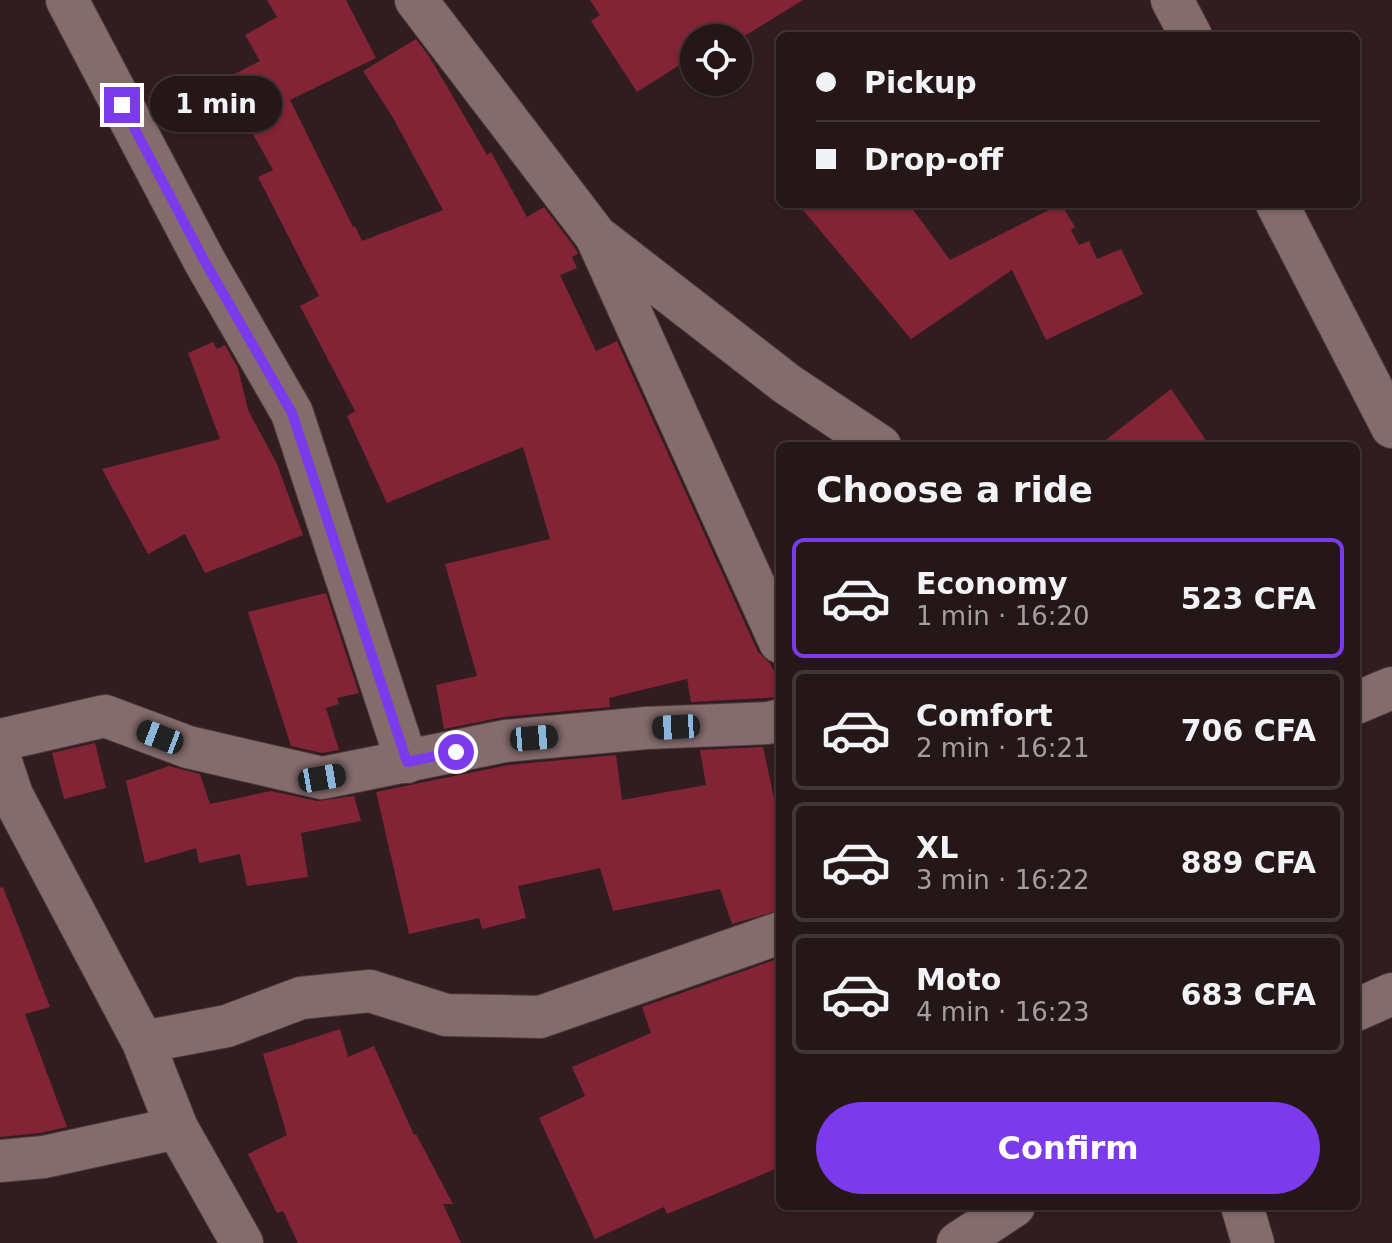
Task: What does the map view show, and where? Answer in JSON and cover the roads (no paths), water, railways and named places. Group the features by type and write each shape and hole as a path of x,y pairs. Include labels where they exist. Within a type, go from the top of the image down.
{"street":[{"path":"67,0 205,262 292,413 407,762"},
{"path":"416,0 596,236 776,633"},
{"path":"1279,208 1392,427"},
{"path":"596,236 787,384 874,442"},
{"path":"1360,701 1392,688"},
{"path":"0,740 105,716 188,747 322,778 505,741 646,728 776,721"},
{"path":"4,783 143,1042 177,1128 242,1243"},
{"path":"143,1042 227,1026 301,998 370,991 446,1015 540,1017 776,934"},
{"path":"1360,1008 1392,994"},
{"path":"0,1161 44,1157 177,1128"},
{"path":"958,1243 1008,1210"},
{"path":"1243,1210 1253,1243"}]}
